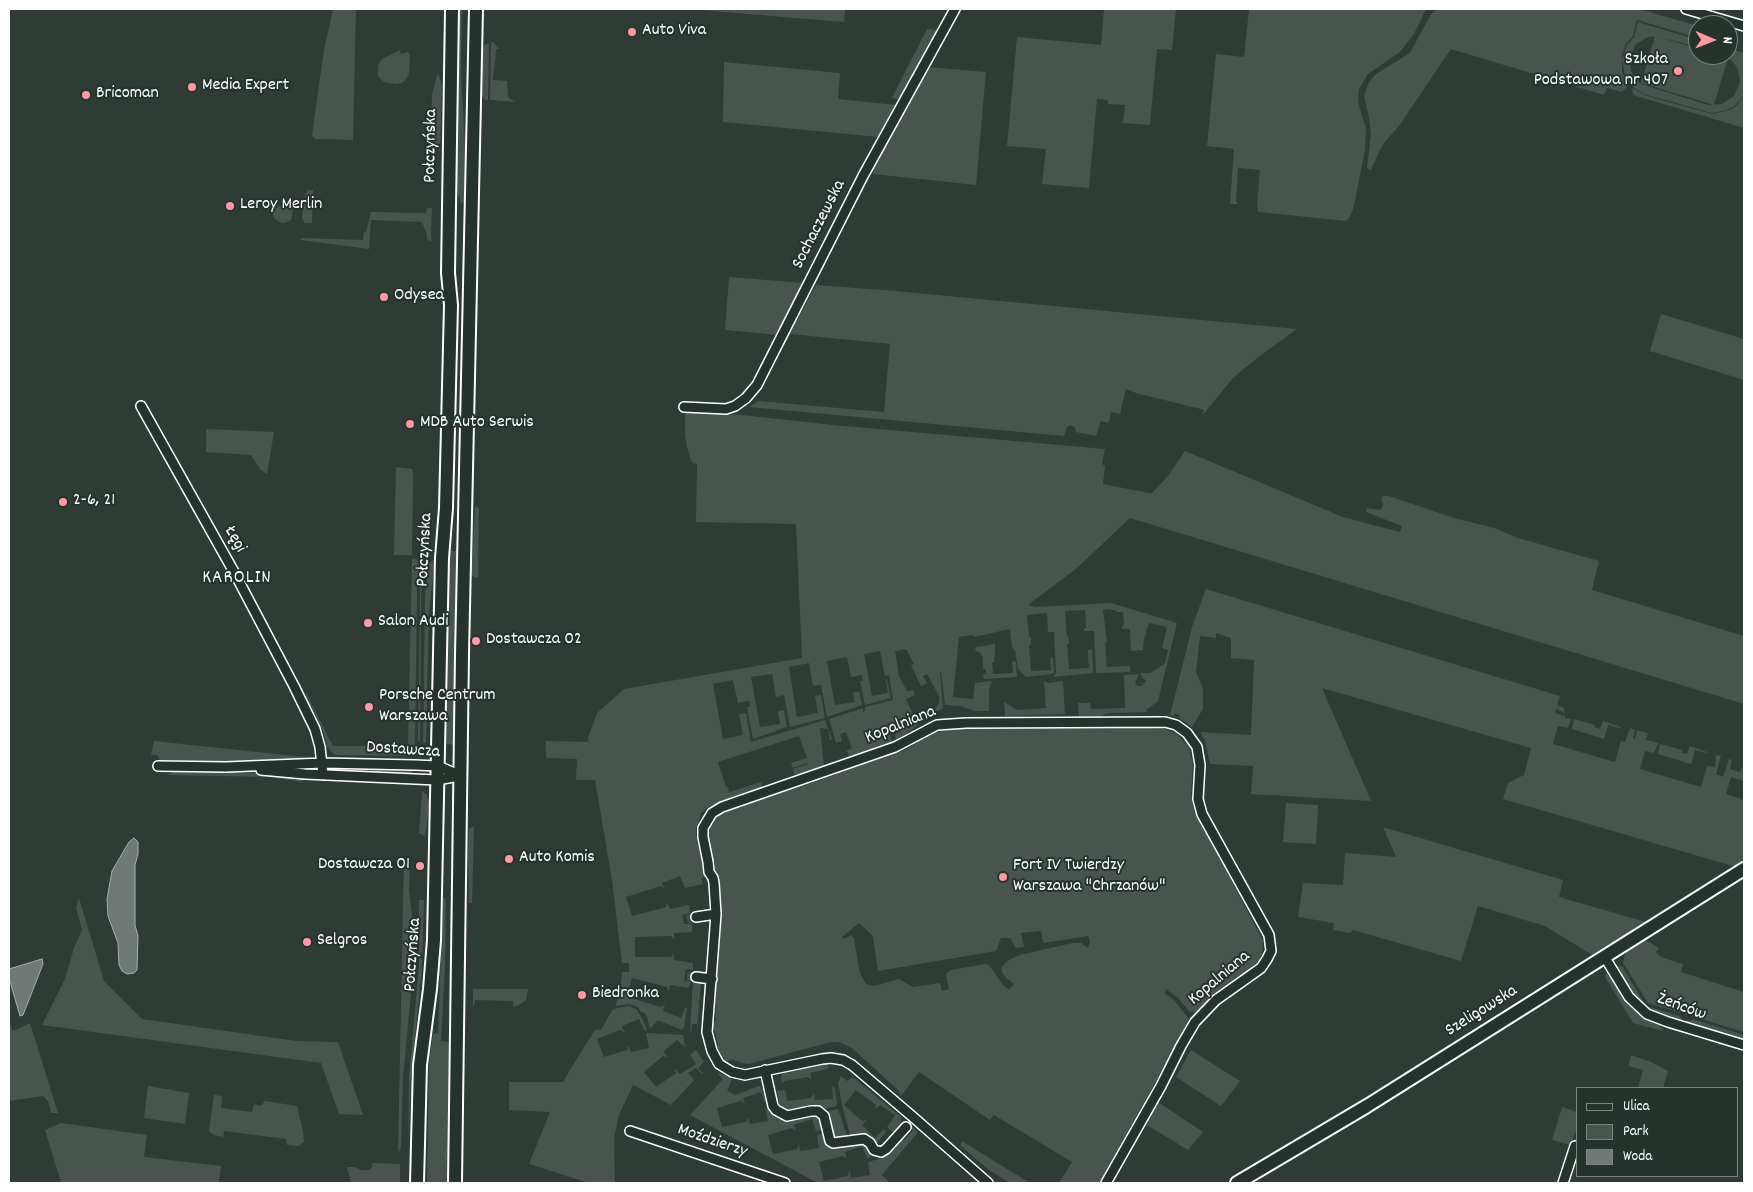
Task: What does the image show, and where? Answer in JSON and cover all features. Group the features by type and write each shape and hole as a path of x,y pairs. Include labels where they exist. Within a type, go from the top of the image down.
{"main road":[{"name":"Połczyńska","path":"417,1183 420,1065 434,940 442,558 446,508 451,314 448,257 452,9"},
{"name":"Połczyńska","path":"455,1183 468,351 476,9"},
{"name":"Szeligowska","path":"1237,1183 1367,1106 1744,869"}],"street":[{"name":"Sochaczewska","path":"684,407 726,409 735,406 746,398 756,385 863,176 955,9"},
{"path":"1686,9 1744,26"},
{"name":"Łęgi","path":"141,406 234,572 294,686 315,729 323,763 323,775"},
{"name":"Kopalniana","path":"988,1183 852,1065 843,1060 822,1059 745,1074 732,1072 719,1064 709,1045 707,1032 716,914 714,883 709,872 702,837 703,828 712,813 722,807 895,747 937,725 1156,721 1170,723 1182,728 1193,739 1199,752 1198,795 1202,814 1269,935 1271,951 1261,968 1216,1000 1195,1022 1106,1183"},
{"name":"Dostawcza","path":"158,766 226,767 323,763 438,766 461,776"},
{"name":"Dostawcza","path":"226,767 323,775 437,780 461,776"},
{"path":"696,917 716,914"},
{"name":"Żeńców","path":"1604,956 1629,997 1647,1014 1744,1045"},
{"path":"696,977 712,980"},
{"path":"765,1070 773,1106 776,1110 787,1116 811,1110 818,1111 824,1116 830,1141 833,1143 864,1139 870,1143 874,1150 881,1152 906,1127"},
{"name":"Moździerzy","path":"630,1131 785,1183"},
{"path":"1563,1183 1575,1146"}],"green space":[{"path":"333,9 356,9 353,140 315,139 312,135 324,50"},
{"path":"459,9 462,9 461,69 465,147 464,202 461,203 456,188"},
{"path":"703,9 845,9 844,22"},
{"path":"1104,9 1176,9 1172,50 1157,49 1150,125 1123,123 1125,105 1108,104 1108,100 1097,99 1089,188 1042,184 1046,149 1007,146 1017,37 1101,45"},
{"path":"1249,9 1426,9 1414,34 1400,52 1368,74 1359,89 1358,102 1366,129 1365,149 1354,206 1350,217 1346,221 1258,212 1260,170 1238,168 1236,201 1238,204 1230,204 1234,149 1207,146 1216,54 1244,57"},
{"path":"1437,9 1639,9 1688,23 1688,35 1637,20 1633,36 1626,44 1622,55 1622,72 1628,83 1626,88 1622,92 1607,88 1604,95 1451,49 1399,126 1383,144 1370,171 1367,167 1371,135 1364,96 1369,82 1376,74 1410,53 1431,14"},
{"path":"1638,22 1688,37 1688,44 1656,36 1688,46 1688,65 1726,65 1714,105 1722,104 1734,96 1740,82 1735,65 1738,65 1738,51 1744,53 1744,94 1742,98 1727,110 1712,113 1644,94 1634,88 1625,75 1622,59 1627,45 1634,37","holes":["1655,36 1641,83 1713,105 1641,84 1631,71 1630,57 1636,44 1648,37"]},
{"path":"927,29 938,30 902,97 900,99 892,98"},
{"path":"491,42 499,49 496,49 493,80 507,81 508,97 515,102 490,100"},
{"path":"489,43 488,100 485,100 481,95 479,86 483,46"},
{"path":"400,50 401,54 408,52 410,56 407,78 402,83 384,82 378,76 378,65 382,59"},
{"path":"724,62 840,73 838,99 896,105 878,137 723,122"},
{"path":"927,67 986,72 976,185 873,174 872,168"},
{"path":"438,73 442,85 440,150 432,146 431,130 432,94"},
{"path":"1632,88 1647,96 1712,114 1730,110 1744,96 1744,128 1633,95"},
{"path":"308,190 313,190 312,223 305,223 302,219 305,194"},
{"path":"295,199 291,220 284,223 274,218 271,210"},
{"path":"427,208 432,208 432,241 427,239 422,222 371,220 369,249 300,240 302,238 363,240 371,212 426,213"},
{"path":"729,277 804,283 778,335 725,330"},
{"path":"816,285 1297,329 1233,378 1202,416 1204,410 1126,389 1120,414 1111,412 1109,423 1101,421 1096,436 1076,432 1075,427 1071,425 1067,427 1064,436 749,407 758,401 884,412 890,344 790,334"},
{"path":"1661,314 1744,339 1744,380 1650,351"},
{"path":"685,413 742,415 1105,449 1102,464 1105,466 1103,484 1149,493 1152,493 1168,476 1185,451 1343,517 1400,532 1402,526 1366,512 1367,508 1381,510 1383,505 1381,498 1389,496 1454,518 1494,528 1518,538 1599,561 1592,590 1744,636 1744,704 1130,518 1077,568 1028,605 1035,607 1111,603 1177,623 1158,701 1146,710 1148,712 1079,716 1078,703 1090,703 1091,709 1125,708 1124,675 1139,674 1135,683 1137,686 1142,686 1146,681 1141,676 1141,673 1150,673 1165,663 1168,650 1162,648 1167,627 1149,623 1143,650 1131,651 1130,629 1122,629 1124,625 1123,612 1116,612 1111,609 1103,610 1107,642 1105,642 1107,667 1130,666 1130,672 1096,673 1094,631 1084,631 1084,628 1086,628 1085,610 1065,611 1069,644 1067,644 1069,669 1089,668 1088,650 1092,649 1093,673 1053,677 1056,673 1054,632 1048,632 1047,613 1027,615 1029,637 1031,637 1031,645 1029,645 1031,671 1051,670 1050,658 1053,658 1054,672 1052,674 1026,677 1018,669 1015,650 1012,647 1010,629 974,637 973,635 959,637 953,697 973,699 975,683 992,681 989,690 989,711 974,711 960,706 945,705 940,672 943,709 934,712 939,703 939,696 927,674 923,676 927,683 921,686 911,665 914,664 906,649 895,651 899,676 907,691 913,690 915,695 906,699 916,720 927,714 928,718 896,741 895,734 901,732 899,726 889,729 892,743 850,757 846,751 852,748 846,732 840,734 842,741 836,743 829,719 863,708 863,712 865,707 893,700 889,675 885,676 880,651 864,654 872,696 888,693 887,680 891,698 865,705 860,681 863,681 862,675 851,677 847,657 827,661 835,705 855,702 853,693 859,691 862,705 827,717 821,685 813,686 809,663 789,667 797,717 818,713 815,696 821,695 825,718 790,727 784,695 776,697 772,674 751,677 760,727 780,724 778,711 784,710 787,727 753,739 747,707 750,707 749,701 738,703 733,680 713,684 723,739 743,735 739,714 746,713 751,742 825,720 832,739 830,740 828,729 820,728 824,766 795,776 793,769 808,764 793,768 791,763 807,758 799,736 718,762 729,792 761,782 762,785 761,788 710,806 701,813 696,830 697,842 707,876 701,878 703,884 685,888 680,876 662,883 665,890 661,886 626,897 632,916 666,907 667,902 670,909 689,905 690,913 682,915 684,924 692,924 692,932 674,933 674,940 671,936 635,937 635,957 671,957 673,953 674,960 693,963 693,970 686,969 684,981 691,982 688,988 670,985 669,992 667,987 632,978 627,997 661,1007 665,1004 663,1011 681,1018 685,1008 687,1008 684,1028 682,1030 660,1021 657,1021 650,1029 645,1013 641,1012 638,1007 629,1004 615,1006 620,995 622,972 629,972 629,963 622,963 612,880 595,780 576,780 577,759 546,758 546,741 589,742 588,738 597,713 624,689 802,658 796,524 696,522 697,464 692,463 687,447"},
{"path":"206,429 274,432 267,474 261,470 251,455 206,452"},
{"path":"396,467 412,469 413,472 412,555 394,555"},
{"path":"475,507 479,508 478,578 471,574"},
{"path":"450,551 457,551 454,683 455,745 446,744"},
{"path":"412,558 419,560 415,745 412,745 412,748 414,748 413,756 335,755 327,747 324,733 306,693 333,746 408,746"},
{"path":"422,558 427,558 421,595 420,741 418,741 420,593"},
{"path":"435,558 429,612 426,743 423,743 425,595 429,564"},
{"path":"1206,589 1560,696 1557,705 1564,708 1565,714 1556,709 1555,713 1571,719 1568,728 1558,726 1553,744 1615,762 1621,741 1625,742 1630,728 1635,730 1633,738 1635,739 1637,730 1648,733 1646,740 1658,743 1654,753 1645,751 1640,769 1701,787 1707,766 1715,767 1716,755 1721,756 1716,774 1723,777 1729,759 1732,760 1730,769 1740,772 1744,764 1744,781 1731,777 1726,794 1744,800 1744,862 1736,867 1503,799 1508,783 1524,775 1531,748 1322,688 1371,801 1251,794 1253,766 1210,764 1205,741 1200,732 1251,735 1254,660 1231,658 1231,638 1216,633 1216,638 1200,636 1196,672 1203,689 1203,709 1192,727 1179,718 1180,715 1175,713 1173,716 1170,715 1192,627"},
{"path":"995,644 994,662 992,663 993,674 1013,673 1012,662 1014,661 1016,662 1017,677 984,679 983,674 986,674 986,669 983,669 983,658 980,652 975,651 976,647"},
{"path":"1044,681 1048,683 1063,681 1065,714 1005,716 1004,702 1017,710 1046,708"},
{"path":"1574,719 1595,725 1594,727 1600,729 1603,721 1621,727 1608,725 1604,739 1572,729"},
{"path":"961,728 1155,728 1176,733 1189,747 1193,765 1191,795 1194,809 1263,941 1262,956 1256,963 1196,1013 1189,1011 1178,998 1166,989 1165,994 1174,1000 1190,1020 1099,1183 1059,1183 1072,1162 994,1115 990,1120 919,1072 901,1096 898,1090 852,1048 839,1042 831,1042 749,1064 732,1059 726,1062 720,1058 714,1047 718,1046 715,1031 711,1031 711,1027 716,1020 715,984 722,916 720,888 718,878 712,871 707,832 715,817 724,811 806,785 905,750 933,733","holes":["859,923 873,937 878,971 996,951 1001,938 1010,938 1016,948 1024,947 1021,933 1041,931 1043,943 1088,936 1090,942 1088,948 1081,943 1072,943 1020,955 1007,961 1002,967 1002,972 1014,984 1009,990 1003,985 989,965 985,964 951,970 946,974 949,989 942,991 940,983 913,987 899,979 874,986 866,984 860,973 854,939 851,935 844,939 842,937"]},
{"path":"154,741 304,757 305,761 160,760 157,755 151,755"},
{"path":"1660,744 1682,750 1682,753 1687,754 1690,746 1707,753 1695,750 1691,764 1658,754"},
{"path":"330,767 412,769 412,775 334,771 330,770"},
{"path":"178,770 256,773 303,779 303,782 270,777 166,775"},
{"path":"422,791 427,795 430,803 425,836 419,833"},
{"path":"1286,803 1318,805 1316,844 1283,842"},
{"path":"474,827 472,903 469,903 468,854 469,829"},
{"path":"1383,827 1563,880 1559,897 1646,922 1592,955 1545,926 1478,906 1461,961 1353,930 1350,933 1333,930 1334,923 1298,917 1303,883 1343,885 1345,853 1396,857"},
{"path":"404,857 410,858 409,890 412,915 411,993 403,1078 401,1148 398,1153"},
{"path":"79,898 104,981 142,1019 296,1041 338,1042 363,1115 339,1114 321,1063 42,1025 65,979 74,948 82,930 76,907"},
{"path":"443,898 446,898 441,1041 451,1042 449,1183 427,1183 429,1065 433,1034 438,1033"},
{"path":"419,900 424,900 422,969 411,1077 408,1148 409,1077 419,965"},
{"path":"1644,939 1659,948 1656,952 1661,957 1683,964 1681,972 1744,992 1744,1032 1648,1003 1623,963 1624,952"},
{"path":"1622,966 1646,1006 1680,1016 1682,1018 1681,1023 1654,1013 1642,1005 1635,998 1615,968"},
{"path":"1609,972 1633,1008 1646,1018 1659,1024 1663,1031 1633,1023 1605,977"},
{"path":"693,980 701,983 697,1029 697,1024 692,1024 690,1032"},
{"path":"473,989 528,989 526,1000 513,1007 513,1001 475,1000 473,1006"},
{"path":"629,1006 637,1010 647,1031 645,1031 639,1019 622,1026 625,1033 620,1030 597,1039 604,1057 627,1050 628,1045 631,1052 649,1048 646,1034 648,1033 683,1035 685,1047 677,1040 663,1052 668,1057 663,1056 644,1072 656,1087 676,1073 675,1068 680,1074 696,1064 690,1055 696,1050 704,1062 698,1068 703,1073 696,1068 688,1073 694,1080 671,1105 633,1085 619,1115 614,1138 615,1183 589,1183 529,1164 550,1112 509,1110 509,1082 563,1082 595,1030 601,1030 613,1009"},
{"path":"1692,1019 1744,1035 1744,1041 1686,1024 1687,1020 1691,1021"},
{"path":"9,1021 13,1031 30,1023 58,1113 51,1113 48,1101 43,1096 9,1101"},
{"path":"1191,1050 1240,1081 1221,1106 1176,1077"},
{"path":"1631,1055 1651,1062 1668,1071 1663,1087 1638,1087 1643,1070 1628,1066"},
{"path":"820,1064 828,1064 828,1069 810,1073 812,1080 808,1077 784,1081 782,1084 781,1076 783,1073"},
{"path":"719,1073 732,1079 727,1091 735,1095 759,1086 762,1088 766,1101 764,1102 761,1092 743,1098 745,1104 741,1101 717,1108 722,1127 746,1122 748,1117 750,1124 768,1121 766,1109 779,1118 794,1119 810,1113 819,1118 821,1130 816,1131 812,1119 794,1125 796,1131 792,1128 768,1135 773,1154 797,1149 799,1144 800,1151 819,1148 817,1135 822,1134 827,1143 836,1147 860,1142 868,1146 870,1157 867,1158 862,1146 845,1152 847,1159 843,1156 819,1162 824,1181 848,1176 849,1171 851,1178 870,1175 868,1162 882,1158 901,1136 905,1140 913,1130 907,1126 909,1124 918,1132 882,1175 890,1183 818,1183 690,1115 723,1079"},
{"path":"841,1076 847,1081 853,1077 901,1117 901,1124 894,1133 887,1127 895,1115 880,1105 875,1109 876,1105 856,1090 844,1105 862,1121 867,1120 862,1125 875,1138 884,1129 886,1132 875,1145 871,1138 866,1135 850,1135 838,1083"},
{"path":"148,1086 189,1093 185,1124 144,1118"},
{"path":"832,1086 835,1088 836,1106 824,1109 809,1106 791,1112 784,1110 779,1103 777,1091 785,1090 787,1101 811,1098 814,1093 815,1100 833,1099"},
{"path":"214,1095 222,1096 221,1108 252,1112 254,1104 261,1106 265,1101 297,1106 304,1142 299,1146 287,1145 286,1139 224,1131 223,1137 214,1135 209,1131"},
{"path":"1158,1102 1203,1132 1188,1150 1145,1124"},
{"path":"1562,1107 1576,1112 1576,1131 1570,1145 1552,1140"},
{"path":"838,1109 847,1136 836,1140 833,1138 826,1112"},
{"path":"61,1123 147,1135 144,1157 221,1166 219,1183 61,1183 45,1130"},
{"path":"962,1141 1030,1183 1010,1183 989,1170 964,1149 960,1145"},
{"path":"372,1163 400,1164 400,1183 351,1183 347,1167 369,1170 372,1167"}],"water":[{"path":"134,838 138,842 138,854 135,865 135,925 138,936 137,970 134,973 127,974 122,971 119,965 118,943 108,916 107,899 112,871 129,842"},
{"path":"42,959 43,964 23,1015 20,1016 9,978 9,969"}],"tunnel":[{"path":"687,919 696,917"},
{"path":"687,976 696,977"}],"place":[{"name":"Auto Viva","path":"632,32"},
{"name":"Szkoła Podstawowa nr 407","path":"1678,71"},
{"name":"Media Expert","path":"192,87"},
{"name":"Bricoman","path":"86,95"},
{"name":"Leroy Merlin","path":"230,206"},
{"name":"Odysea","path":"384,297"},
{"name":"MDB Auto Serwis","path":"410,424"},
{"name":"2-6, 21","path":"63,502"},
{"name":"Salon Audi","path":"368,623"},
{"name":"Dostawcza 02","path":"476,641"},
{"name":"Porsche Centrum Warszawa","path":"369,707"},
{"name":"Auto Komis","path":"509,859"},
{"name":"Dostawcza 01","path":"420,866"},
{"name":"Fort IV Twierdzy Warszawa \"Chrzanów\"","path":"1003,877"},
{"name":"Selgros","path":"307,942"},
{"name":"Biedronka","path":"582,995"}],"district":[{"name":"KAROLIN","path":"237,579"}]}
